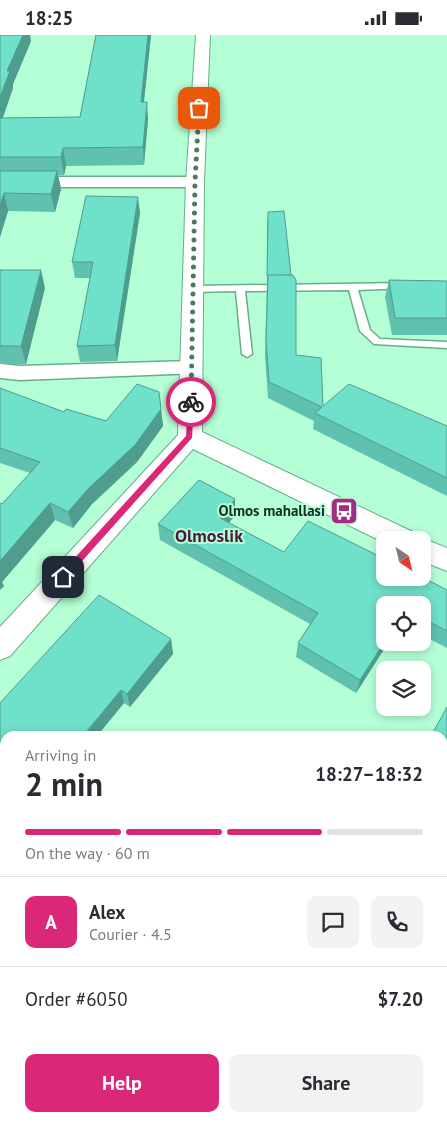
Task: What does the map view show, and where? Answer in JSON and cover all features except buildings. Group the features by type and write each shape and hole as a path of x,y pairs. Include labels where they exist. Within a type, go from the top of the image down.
{"street":[{"path":"0,647 190,437 195,182 203,35"},
{"path":"0,183 195,182"},
{"path":"0,371 20,373 192,368"},
{"path":"190,437 385,531"},
{"path":"431,553 447,561"}],"lane":[{"path":"194,289 419,285"},
{"path":"353,287 365,331 378,342 447,345"},
{"path":"240,289 247,354"}],"way so far":[{"path":"191,402 195,182 199,108"}],"place":[{"name":"Olmos mahallasi","path":"344,511"}],"district":[{"name":"Olmoslik","path":"209,536"}],"route":[{"path":"63,577 190,437 191,402"}]}
